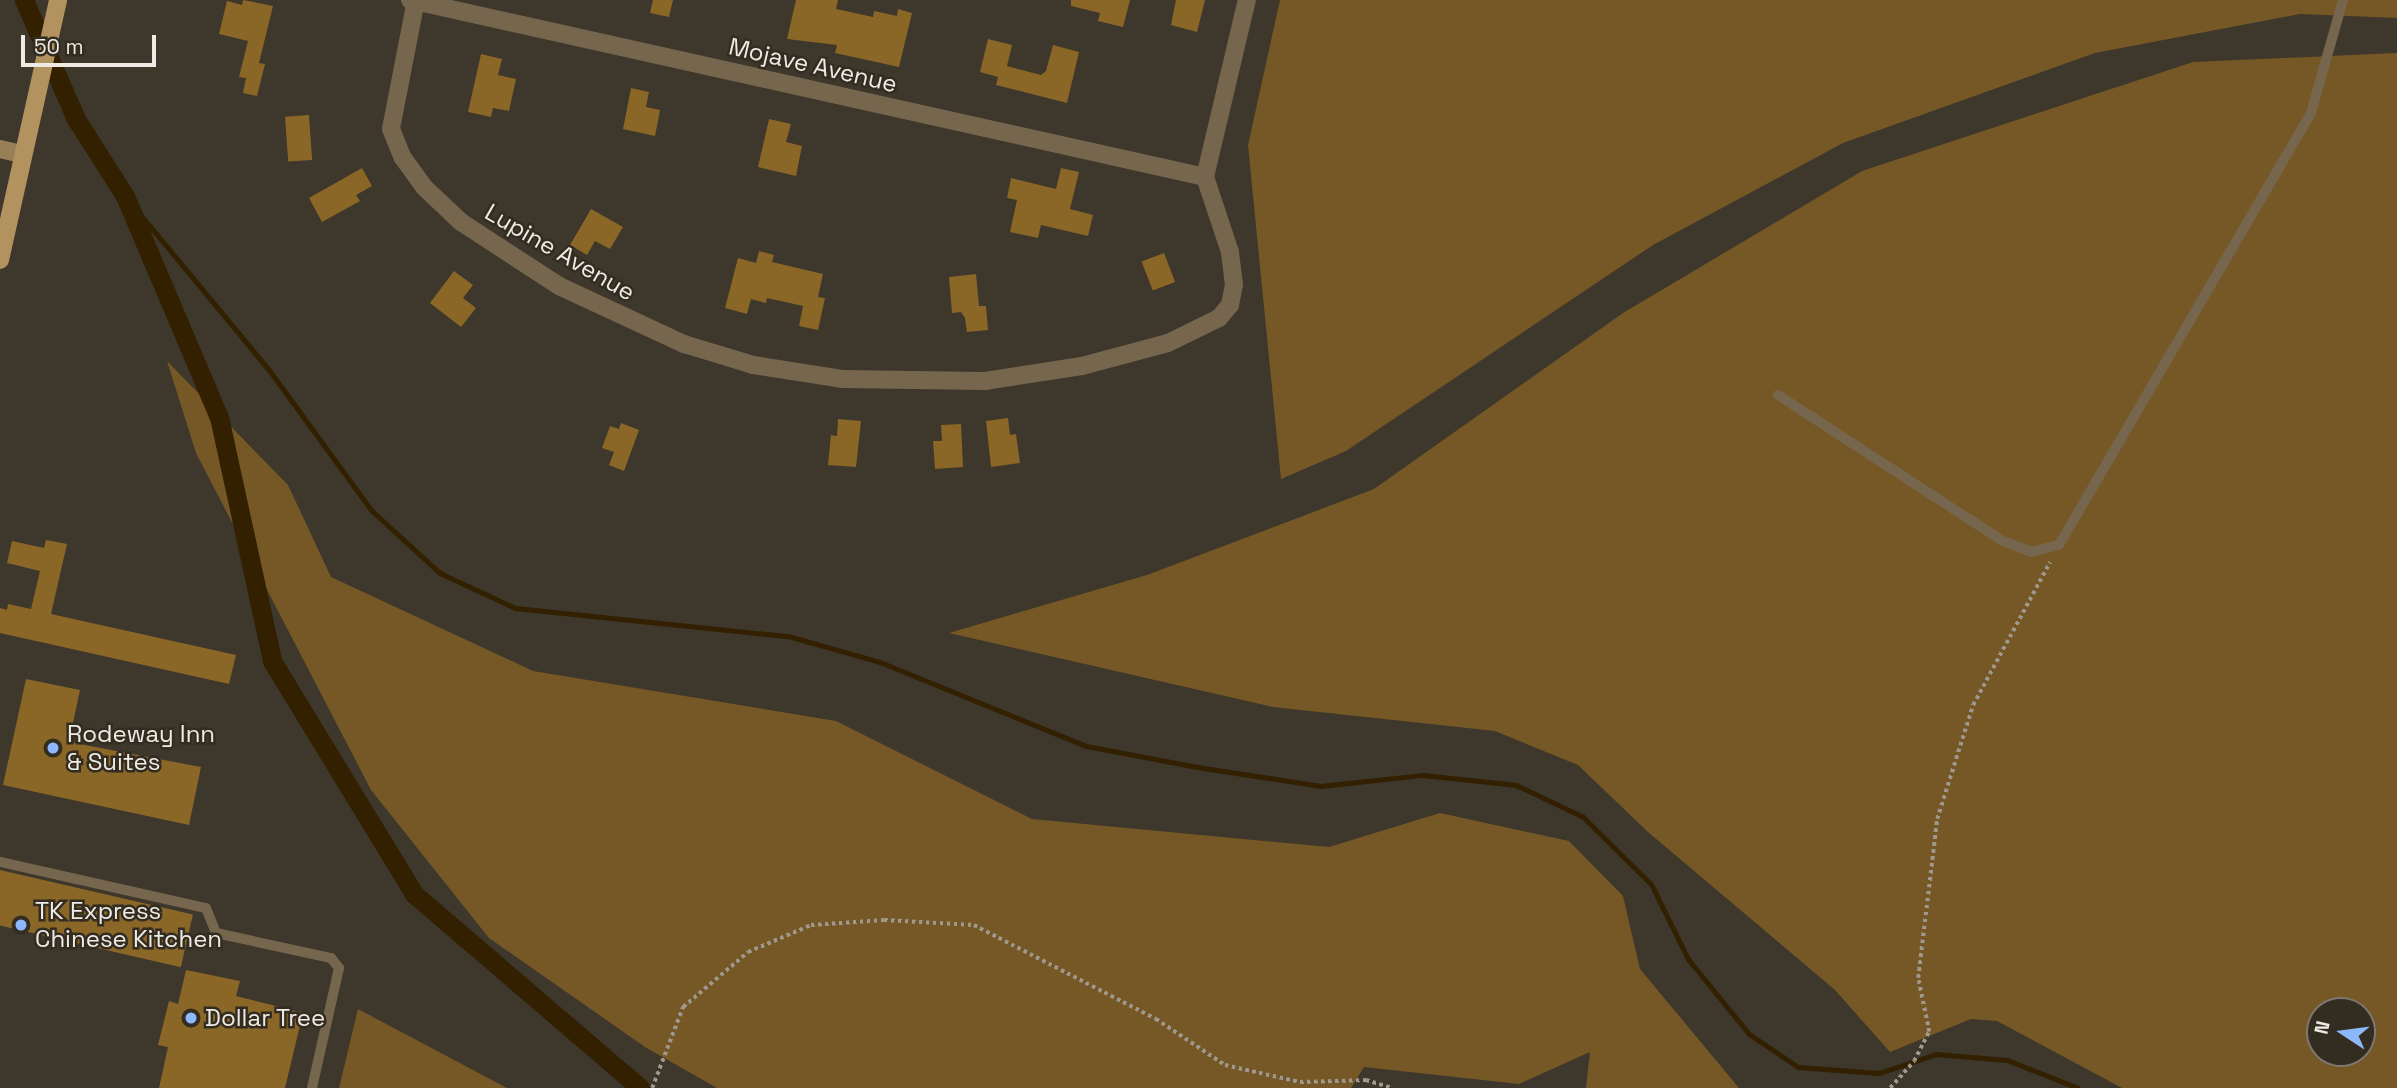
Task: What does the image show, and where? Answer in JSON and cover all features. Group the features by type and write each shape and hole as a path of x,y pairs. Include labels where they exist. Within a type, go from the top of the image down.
{"main road":[{"path":"0,260 58,0"}],"street":[{"name":"Lupine Avenue","path":"414,0 391,128 403,158 425,188 461,222 559,286 673,339 753,365 855,380 985,381 1083,366 1168,344 1219,318 1230,305 1234,285 1230,252 1205,177"},
{"name":"Mojave Avenue","path":"414,0 1205,177"},
{"path":"1205,177 1247,0"},
{"path":"0,149 22,154"}],"lane":[{"path":"1778,395 2003,541 2031,552 2060,545 2311,113 2343,0"},
{"path":"0,862 206,908 216,933 331,958 339,968 312,1088"}],"path":[{"path":"1890,1088 1914,1061 1929,1032 1918,978 1937,819 1973,705 2060,545"},
{"path":"652,1088 682,1007 748,952 811,925 884,920 974,925 1156,1018 1225,1065 1300,1082 1366,1080 1392,1088"}],"shaded area":[{"path":"1280,0 2397,0 2397,18 2300,14 2095,53 1843,143 1653,245 1346,451 1281,479 1248,145"},
{"path":"2397,53 2397,1088 2122,1088 1997,1021 1971,1019 1890,1052 1835,990 1648,832 1578,765 1495,731 1273,707 949,633 1147,575 1374,489 1623,313 1862,171 2193,62"},
{"path":"167,361 288,485 331,577 533,671 836,721 1032,819 1329,847 1440,813 1569,841 1623,896 1640,969 1739,1088 1586,1088 1590,1052 1519,1084 1364,1067 1351,1088 717,1088 645,1047 489,938 371,790 196,453"},
{"path":"358,1009 507,1088 339,1088"}],"building":[{"path":"243,0 273,6 259,63 265,64 257,96 243,93 246,78 239,77 248,41 219,34 227,1 242,5"},
{"path":"653,0 673,0 669,17 650,13"},
{"path":"796,0 838,0 836,9 873,17 874,11 897,16 898,9 912,13 899,67 835,53 837,45 787,39"},
{"path":"1071,0 1130,0 1123,27 1098,21 1100,13 1071,6"},
{"path":"1176,0 1205,0 1197,32 1171,25"},
{"path":"988,39 1012,45 1007,66 1041,75 1046,71 1053,45 1079,52 1067,103 996,85 998,77 980,72"},
{"path":"481,54 502,59 498,75 516,79 509,111 493,108 491,117 468,112"},
{"path":"631,88 649,92 646,107 660,110 655,136 623,129"},
{"path":"309,115 312,160 288,162 285,117"},
{"path":"769,119 791,124 786,142 802,146 796,176 758,167"},
{"path":"362,168 372,186 356,195 360,201 322,222 309,198"},
{"path":"1061,168 1079,172 1070,209 1093,215 1088,236 1041,225 1038,238 1010,232 1017,200 1007,198 1011,178 1056,189"},
{"path":"591,209 623,227 610,249 595,241 587,255 570,245"},
{"path":"759,251 774,255 772,262 823,274 818,297 825,298 818,330 799,326 803,306 767,298 766,303 751,299 747,314 725,308 738,258 756,263"},
{"path":"1164,253 1175,282 1153,291 1142,262"},
{"path":"454,271 473,285 463,298 476,308 461,327 430,303"},
{"path":"976,274 979,306 986,306 988,330 967,332 965,318 961,312 952,313 949,277"},
{"path":"1008,418 1010,435 1016,434 1020,463 991,467 986,421"},
{"path":"838,419 861,421 856,467 828,465 831,435 837,436"},
{"path":"621,423 639,430 624,471 609,465 614,452 602,448 610,426 619,429"},
{"path":"961,424 963,467 935,469 933,441 942,441 941,425"},
{"path":"46,540 67,544 51,614 236,655 229,684 0,633 0,608 7,610 8,604 31,609 40,571 7,563 12,541 44,548"},
{"name":"Rodeway Inn & Suites","path":"26,679 80,690 69,742 201,767 189,825 3,785"},
{"path":"0,870 193,915 181,967 0,925"},
{"path":"186,970 240,981 236,996 303,1013 285,1088 159,1088 168,1047 158,1045 169,1001 178,1004"}],"waterway":[{"path":"24,0 76,119 125,196 219,417 272,661 414,894 640,1088"},
{"path":"125,196 269,370 372,511 440,573 515,608 788,636 880,662 1086,746 1197,767 1321,786 1423,775 1516,785 1583,817 1651,884 1688,959 1749,1034 1798,1067 1879,1073 1936,1054 2007,1060 2078,1088"}],"place":[{"name":"Rodeway Inn & Suites","path":"53,748"},
{"name":"TK Express Chinese Kitchen","path":"21,925"},
{"name":"Dollar Tree","path":"191,1018"}]}
